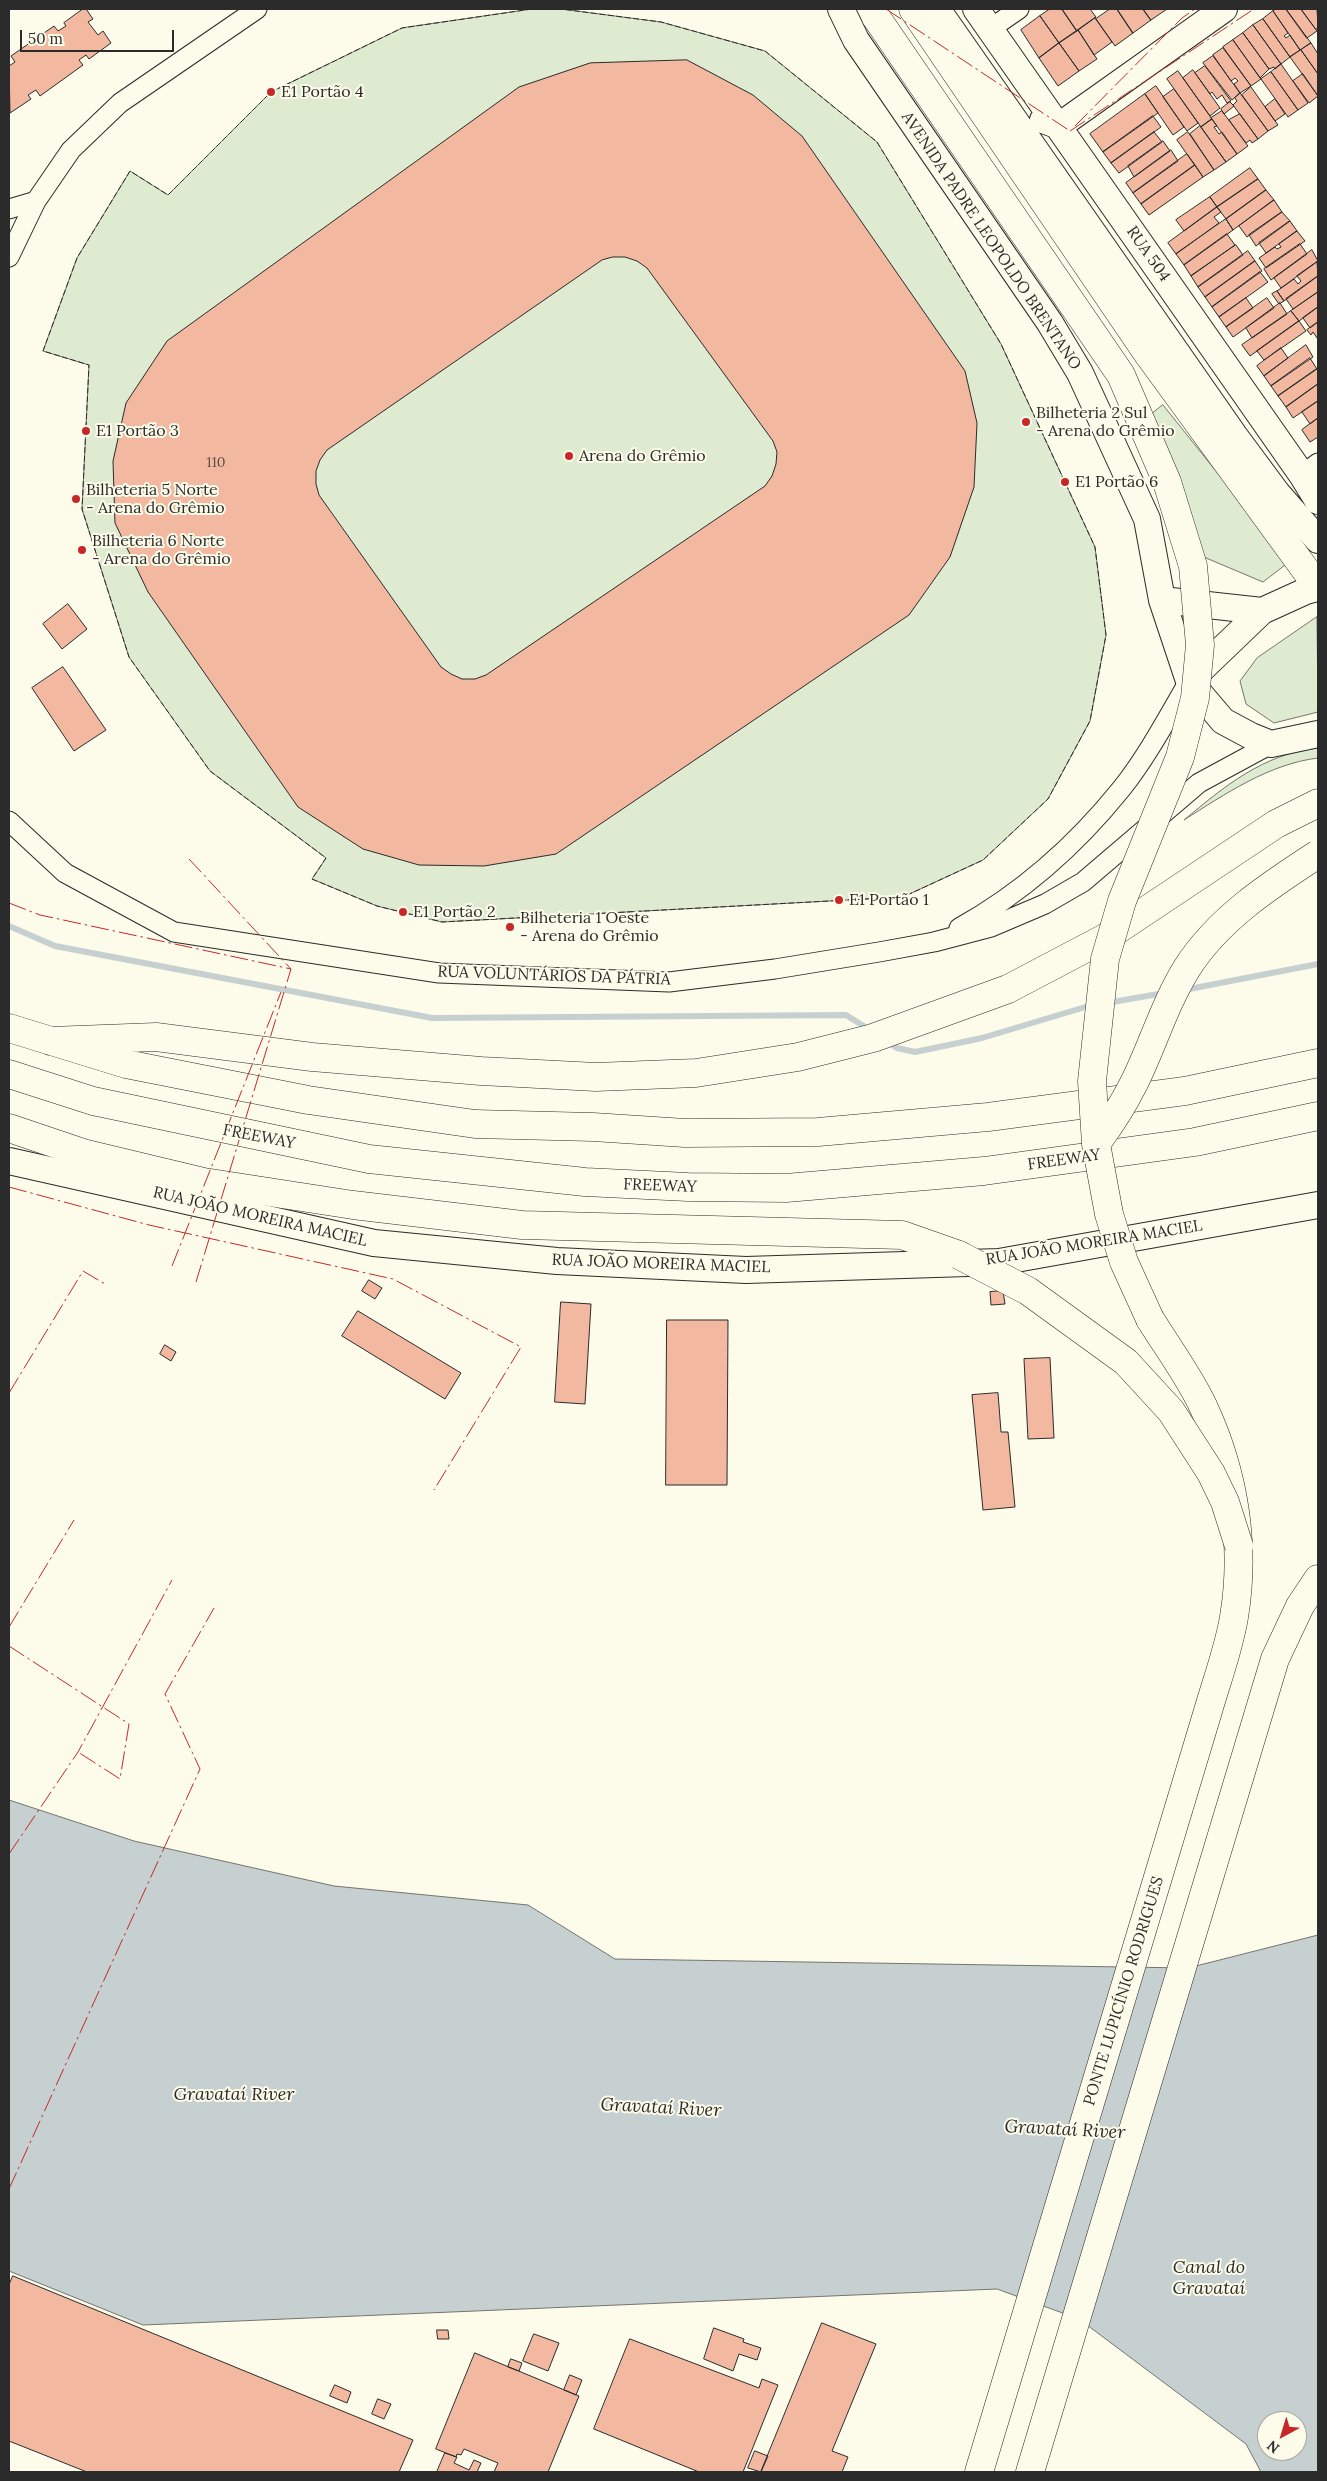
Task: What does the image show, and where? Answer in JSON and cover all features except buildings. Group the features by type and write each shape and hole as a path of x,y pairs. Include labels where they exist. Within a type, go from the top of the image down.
{"highway":[{"path":"922,11 1148,354 1318,588"},
{"path":"871,13 1121,375 1167,482 1193,566 1200,645 1195,698 1180,757 1122,901 1105,959 1092,1080 1096,1144 1109,1214 1124,1262 1150,1319 1203,1406 1225,1466 1234,1500 1239,1546"},
{"path":"51,1040 156,1037 312,1057 481,1071 596,1077 696,1073 798,1057 873,1038 1008,989 1105,938 1276,824 1318,803"},
{"path":"1096,1144 1135,1082 1157,1025 1187,968 1220,929 1262,891 1318,854"},
{"path":"9,1028 126,1064 308,1100 474,1124 594,1127 685,1133 818,1132 988,1116 1185,1091 1318,1063"},
{"name":"FREEWAY","path":"9,1074 93,1102 369,1159 585,1182 688,1188 786,1188 984,1171 1195,1142 1318,1116"},
{"path":"9,1128 82,1153 204,1182 353,1206 522,1225 902,1235 959,1255 1028,1291 1126,1362 1171,1411 1211,1473 1225,1502 1239,1546"},
{"name":"PONTE LUPICÍNIO RODRIGUES","path":"979,2472 1208,1711 1234,1618 1239,1574 1239,1546"},
{"path":"1030,2472 1275,1659 1300,1606 1318,1579"}],"main road":[{"name":"AVENIDA PADRE LEOPOLDO BRENTANO","path":"841,9 856,40 1050,323 1080,373 1147,519 1162,600 1189,681"},
{"path":"1003,103 1059,126 1224,9"},
{"path":"922,11 1003,103 1234,435 1277,492 1318,540"},
{"name":"RUA 504","path":"983,19 1310,469 1318,501"},
{"name":"RUA VOLUNTÁRIOS DA PÁTRIA","path":"1189,681 1262,611 1306,591 1318,588"},
{"path":"1162,600 1262,611"},
{"path":"1189,681 1223,721 1271,744"},
{"name":"RUA VOLUNTÁRIOS DA PÁTRIA","path":"1271,744 1318,734"},
{"name":"RUA JOÃO MOREIRA MACIEL","path":"9,1162 374,1243 557,1261 746,1270 999,1262 1318,1205"}],"street":[{"path":"9,257 36,201 71,150 120,103 257,9"},
{"path":"983,19 1019,9"},
{"path":"9,209 36,201"},
{"name":"RUA VOLUNTÁRIOS DA PÁTRIA","path":"934,942 1011,896 1041,872 1083,832 1133,772 1189,681"},
{"name":"RUA VOLUNTÁRIOS DA PÁTRIA","path":"9,821 65,873 174,932 439,973 669,982 775,969 934,942 991,927 1045,904 1083,882 1199,783 1271,744"}],"green space":[{"name":"Arena do Grêmio","path":"532,9 561,9 661,22 765,51 877,142 1001,344 1095,547 1106,635 1090,721 1048,799 983,860 903,897 442,922 377,906 312,879 326,858 210,771 129,657 82,509 89,365 43,351 77,258 130,171 168,195 271,92 402,28"},
{"path":"1163,405 1289,562 1263,582 1199,555 1143,421"},
{"path":"1317,617 1318,712 1274,723 1246,704 1240,681 1257,658"},
{"path":"1318,748 1318,758 1300,761 1265,773 1184,820 1214,795 1262,764 1298,751"}],"water":[{"name":"Gravataí River","path":"9,1800 134,1841 334,1886 528,1905 615,1959 1188,1968 1318,1935 1318,2472 1261,2472 1246,2444 1079,2319 997,2289 143,2325 9,2271"}],"waterway":[{"path":"9,926 55,946 432,1018 846,1015 870,1030"},
{"path":"1184,990 1318,964"},
{"path":"1107,1003 1164,993"},
{"path":"886,1041 897,1048 915,1052 982,1038 1092,1005"}],"fence":[{"path":"532,9 402,28 271,92 168,195 130,171 77,258 43,351 89,365 82,509 129,657 210,771 326,858 312,879 377,906 442,922 903,897 983,860 1048,799 1090,721 1106,635 1095,547 1001,344 877,142 765,51 661,22 561,9"}],"power":[{"path":"886,9 1070,131"},
{"path":"1075,126 1182,18 1195,9"},
{"path":"1070,131 1254,9"},
{"path":"189,859 291,969"},
{"path":"9,903 40,915 291,969"},
{"path":"196,1282 291,969"},
{"path":"172,1266 281,992"},
{"path":"9,1187 149,1225 393,1279 521,1347 434,1490"},
{"path":"9,1393 83,1271 105,1284"},
{"path":"9,1627 74,1520"},
{"path":"9,1854 78,1752 172,1580"},
{"path":"9,2189 200,1769 165,1694 214,1608"},
{"path":"9,1646 129,1724 120,1779 78,1752"}],"place":[{"name":"E1 Portão 4","path":"271,92"},
{"name":"Bilheteria 2 Sul - Arena do Grêmio","path":"1026,422"},
{"name":"E1 Portão 3","path":"86,431"},
{"name":"Arena do Grêmio","path":"569,456"},
{"name":"E1 Portão 6","path":"1065,482"},
{"name":"Bilheteria 5 Norte - Arena do Grêmio","path":"76,499"},
{"name":"Bilheteria 6 Norte - Arena do Grêmio","path":"82,550"},
{"name":"E1 Portão 1","path":"839,900"},
{"name":"E1 Portão 2","path":"403,912"},
{"name":"Bilheteria 1 Oeste - Arena do Grêmio","path":"510,927"}],"water label":[{"name":"Canal do Gravataí","path":"1209,2278"}]}
